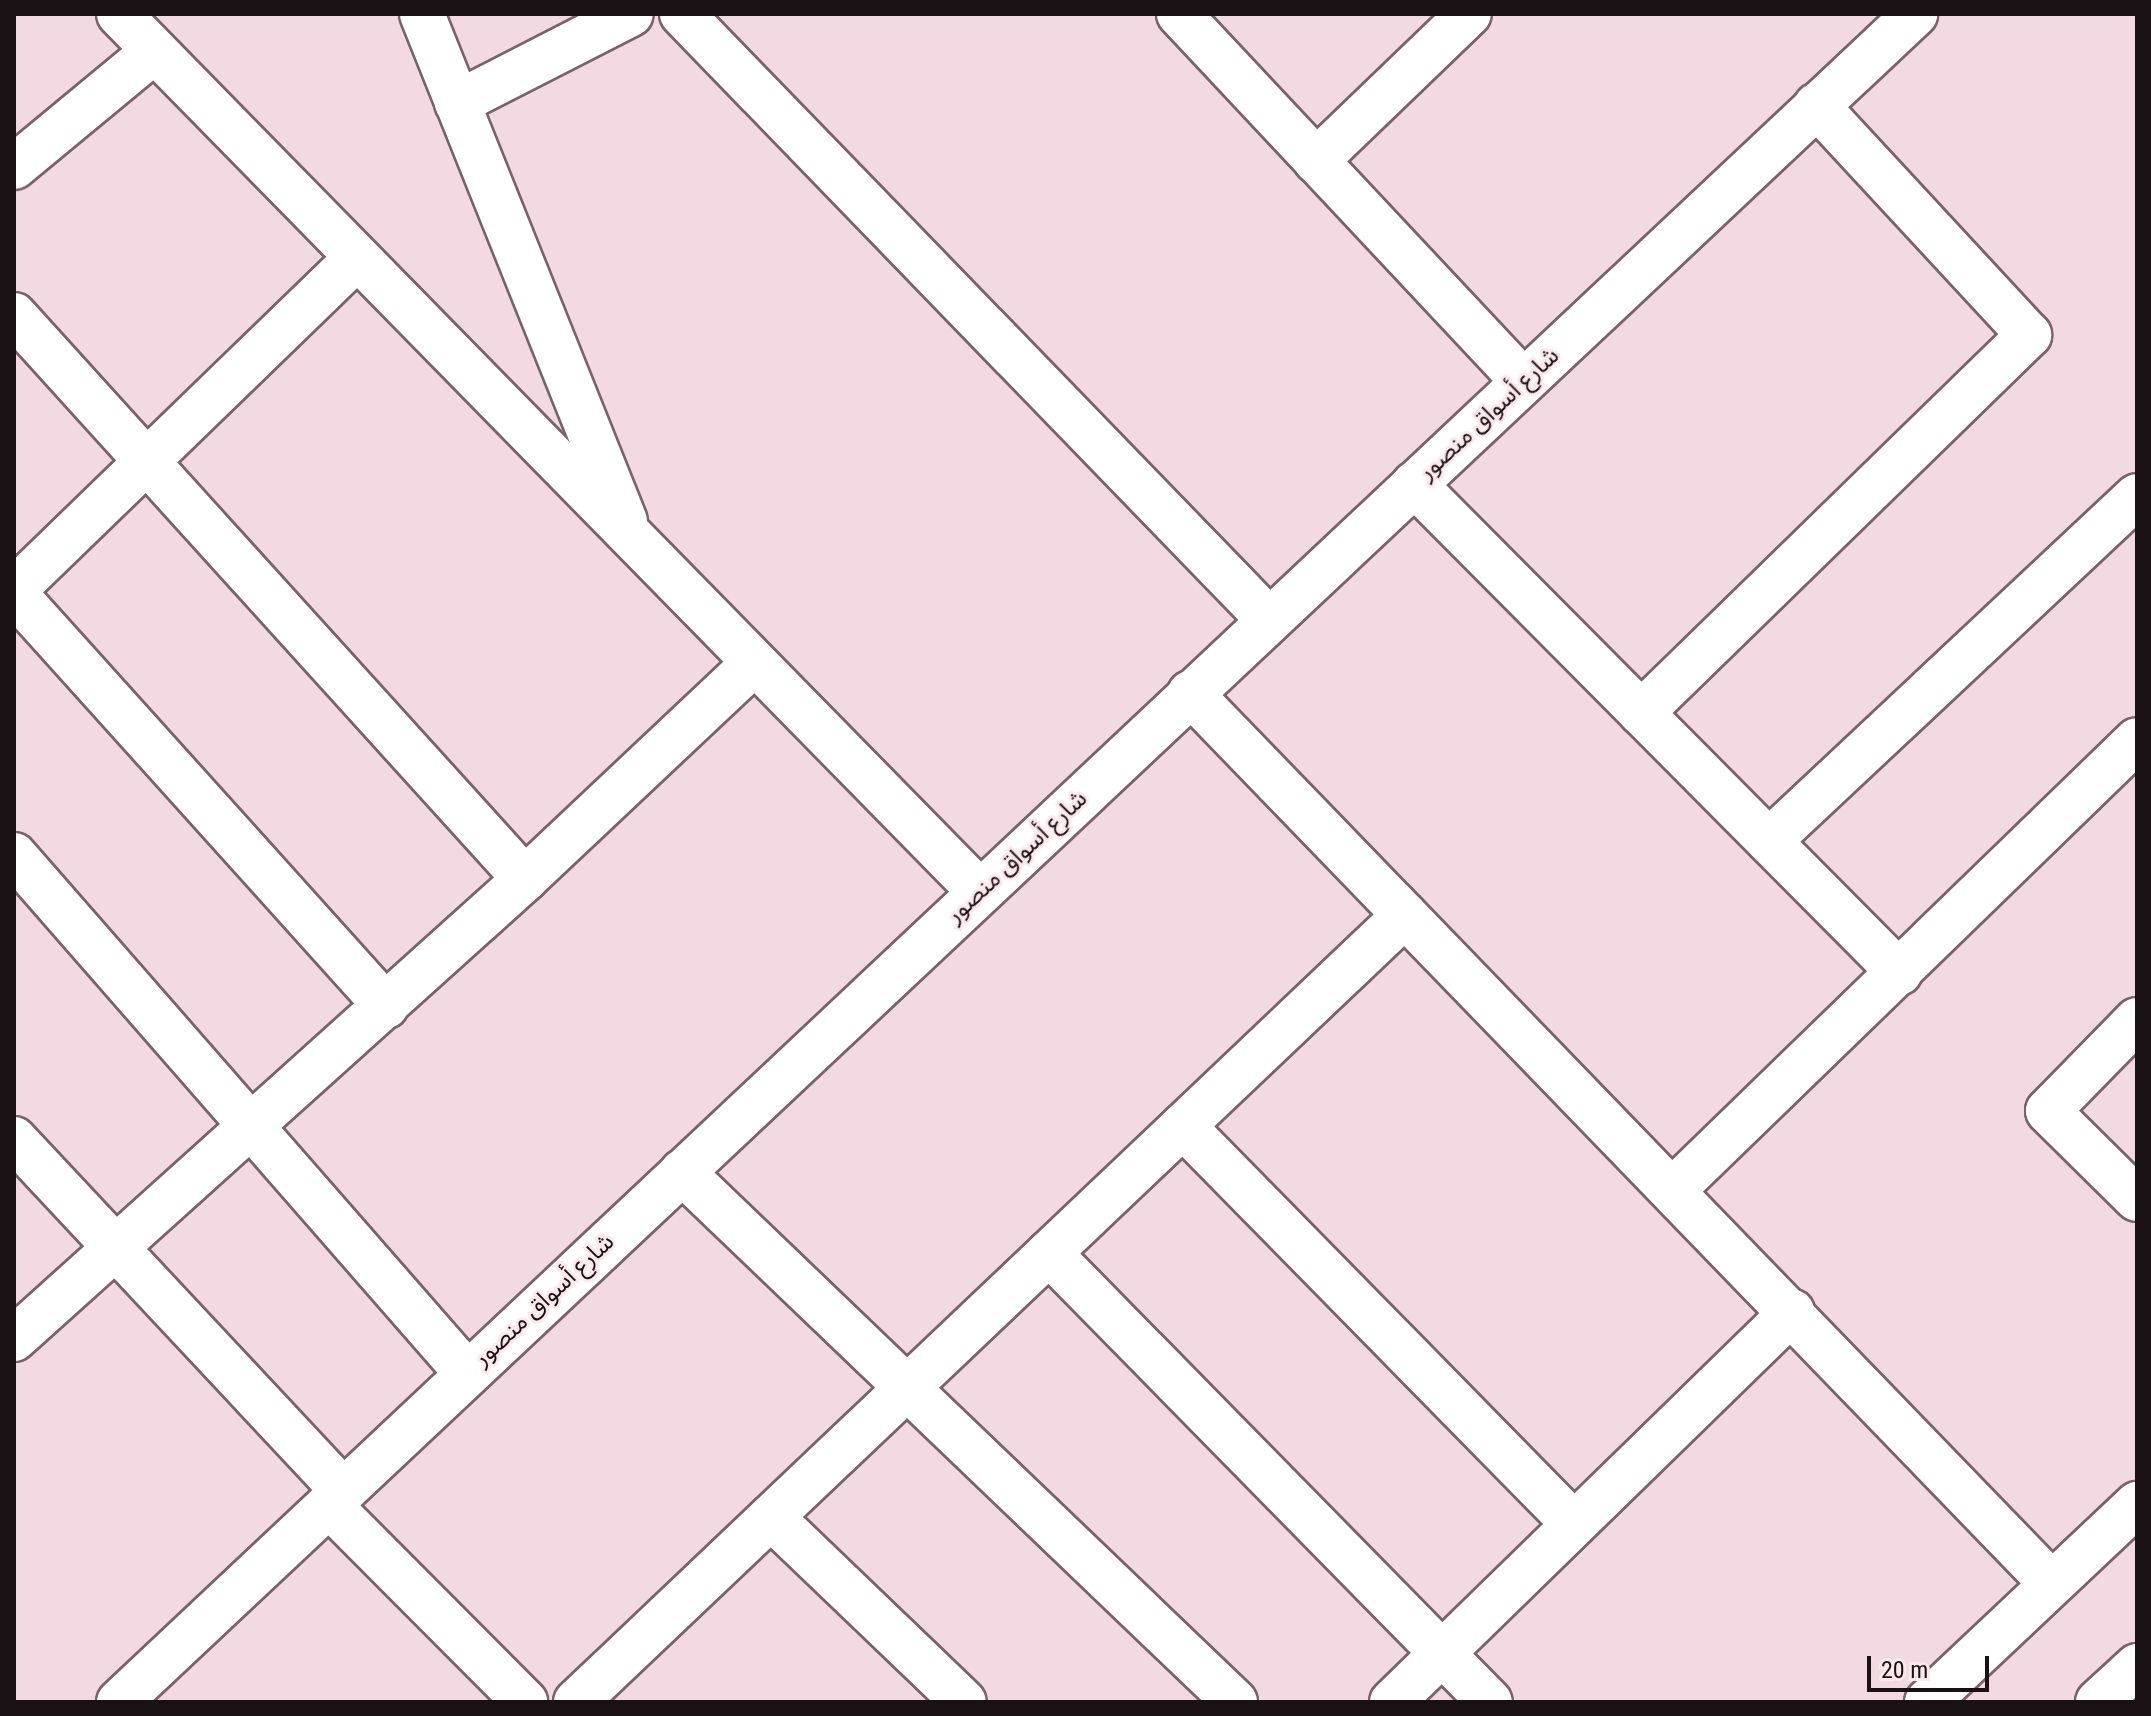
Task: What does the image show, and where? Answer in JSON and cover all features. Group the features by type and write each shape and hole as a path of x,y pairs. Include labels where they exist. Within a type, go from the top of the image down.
{"street":[{"path":"119,14 980,892"},
{"path":"422,14 633,539"},
{"path":"457,103 631,14"},
{"path":"682,14 1269,620"},
{"path":"1179,14 1524,382"},
{"path":"1316,161 1469,14"},
{"name":"شارع أسواق منصور","path":"119,1702 466,1372 1915,14"},
{"path":"14,167 154,51"},
{"path":"1641,713 2029,335 1816,105"},
{"path":"357,258 14,591 386,1006"},
{"path":"14,315 525,879"},
{"path":"1414,484 1900,973"},
{"path":"1769,841 2137,496"},
{"path":"14,1339 114,1245 386,1006 754,663"},
{"path":"1190,693 2050,1582"},
{"path":"1673,1190 2137,740"},
{"path":"20,874 252,1125 466,1372"},
{"path":"576,1702 1405,915"},
{"path":"2137,1020 2048,1111 2137,1199"},
{"path":"1183,1126 1574,1524"},
{"path":"14,1139 114,1245 336,1498 525,1702"},
{"path":"682,1172 1235,1702"},
{"path":"1049,1253 1490,1702"},
{"path":"1392,1702 1792,1312"},
{"path":"1927,1702 2050,1582 2137,1504"},
{"path":"771,1517 964,1702"},
{"path":"2098,1702 2137,1666"}]}
